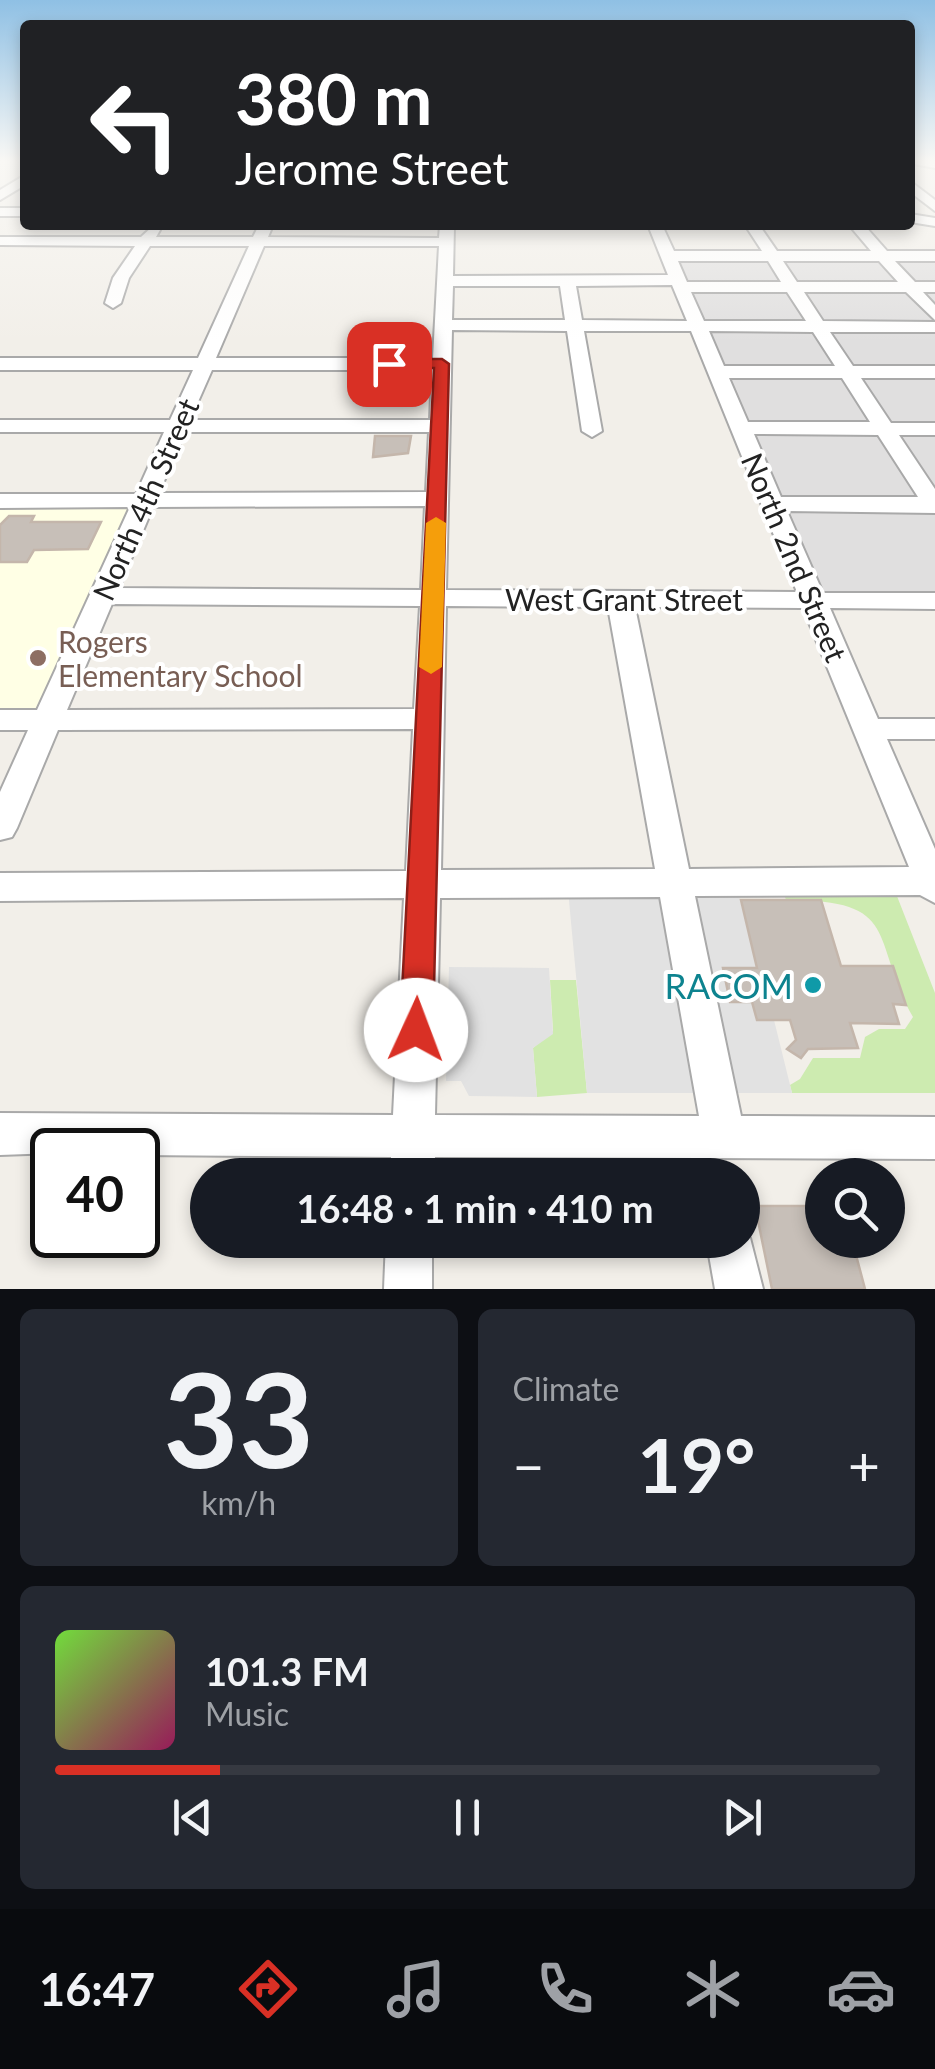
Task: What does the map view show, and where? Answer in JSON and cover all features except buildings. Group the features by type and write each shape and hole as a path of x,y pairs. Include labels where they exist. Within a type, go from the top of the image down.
{"street":[{"path":"113,303 121,278 154,230"},
{"name":"North 4th Street","path":"0,828 264,230"},
{"name":"North 2nd Street","path":"656,230 934,884"},
{"path":"755,230 935,504"},
{"path":"861,230 935,315"},
{"path":"0,241 258,242 446,233 412,1155"},
{"path":"668,256 935,256"},
{"path":"444,281 935,288"},
{"path":"567,281 592,431"},
{"path":"443,324 935,328"},
{"path":"0,364 442,364"},
{"path":"717,372 935,372"},
{"path":"0,426 439,426"},
{"path":"741,428 935,429"},
{"path":"0,500 436,499"},
{"path":"772,504 935,504"},
{"name":"West Grant Street","path":"103,596 935,601"},
{"path":"620,599 724,1137"},
{"path":"0,720 428,720"},
{"path":"869,729 935,730"},
{"path":"0,887 934,884"},
{"path":"0,1134 412,1155 724,1137 935,1138"},
{"path":"408,1289 409,1258"}],"shaded area":[{"path":"668,256 935,256 935,601 813,600"},
{"name":"Rogers Elementary School","path":"0,501 145,501 49,720 0,720"},
{"path":"737,888 757,968 752,1002 757,1020 774,1020 792,1093 587,1093 568,890"},
{"path":"449,967 549,968 553,1034 533,1048 537,1097 469,1096 461,1081 446,1081"}],"green space":[{"path":"893,886 935,993 935,1093 792,1093 790,1085 800,1079 813,1058 860,1058 865,1037 879,1029 905,1029 913,1017 877,928 866,916 849,907 786,900 782,887"},
{"path":"550,980 576,980 587,1093 537,1097 533,1048 553,1031"}],"slow traffic":[{"path":"431,667 436,523"}],"place":[{"name":"Rogers Elementary School","path":"38,658"},
{"name":"RACOM","path":"813,985"}],"route":[{"path":"389,364 442,364 416,1030"}]}
